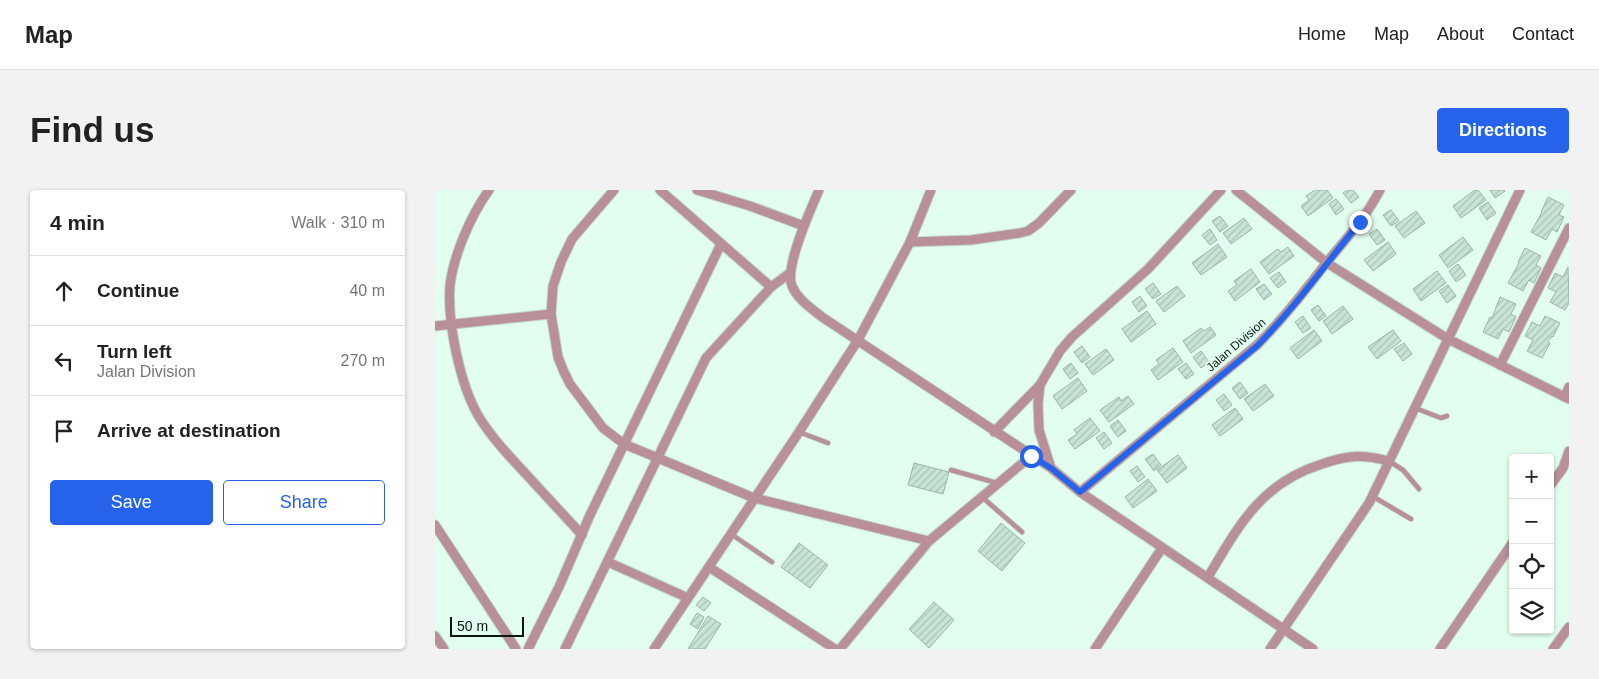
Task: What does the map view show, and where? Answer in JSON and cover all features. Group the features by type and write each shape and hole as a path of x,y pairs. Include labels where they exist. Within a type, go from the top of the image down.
{"street":[{"path":"489,190 473,216 463,238 451,284 452,324 464,383 479,418 490,434 582,534"},
{"path":"614,190 572,239 561,262 553,286 551,314 558,357 570,384 603,428 624,444 754,498 929,541"},
{"path":"660,190 771,287"},
{"path":"697,190 750,206 804,226"},
{"path":"819,190 804,226 790,273 791,285 803,302 822,317 1051,468 1080,492 1313,649"},
{"path":"654,649 858,340 910,242 931,190"},
{"path":"910,242 971,240 1028,231 1039,223 1071,190"},
{"path":"994,432 1040,385 1060,351 1072,337 1148,269 1221,190"},
{"path":"1235,190 1327,263 1448,339 1567,398 1569,387"},
{"name":"Jalan Division","path":"1080,492 1257,346 1287,314 1360,222 1380,190"},
{"path":"1271,649 1373,496 1520,190"},
{"path":"1500,365 1569,228"},
{"path":"528,649 590,515 721,244"},
{"path":"565,649 705,358 771,287 790,273"},
{"path":"435,326 551,314"},
{"path":"1040,385 1037,416 1039,430 1051,468"},
{"path":"1554,480 1563,468 1569,451"},
{"path":"840,649 929,541 1031,456"},
{"path":"1207,576 1233,535 1253,509 1273,488 1293,475 1332,460 1353,456 1371,456 1389,461"},
{"path":"435,525 516,649"},
{"path":"1440,649 1512,544"},
{"path":"1095,649 1162,548"},
{"path":"608,562 688,598"},
{"path":"709,567 835,649"},
{"path":"1553,649 1569,627"},
{"path":"435,636 444,649"}],"lane":[{"path":"1415,408 1441,418 1447,416"},
{"path":"799,432 828,443"},
{"path":"1389,461 1403,470 1419,489"},
{"path":"951,470 998,484"},
{"path":"1373,496 1411,518"},
{"path":"982,497 1022,532"},
{"path":"731,534 773,562"}],"building":[{"path":"1315,190 1327,190 1333,198 1308,216 1301,206 1309,200 1306,196"},
{"path":"1347,190 1353,190 1359,197 1351,203 1343,193"},
{"path":"1475,190 1478,190 1486,200 1461,218 1453,206"},
{"path":"1490,190 1504,190 1505,191 1495,198"},
{"path":"1548,197 1564,205 1559,215 1564,217 1557,232 1552,229 1546,240 1531,232"},
{"path":"1336,199 1344,209 1336,215 1329,204"},
{"path":"1488,202 1496,213 1487,220 1479,208"},
{"path":"1391,210 1399,221 1391,226 1383,215"},
{"path":"1416,211 1425,223 1404,238 1395,226"},
{"path":"1220,216 1228,226 1220,232 1212,221"},
{"path":"1244,218 1252,229 1231,244 1223,233"},
{"path":"1210,229 1217,240 1210,245 1202,235"},
{"path":"1377,229 1385,240 1377,245 1369,234"},
{"path":"1463,237 1473,250 1448,268 1439,255"},
{"path":"1388,242 1396,254 1373,271 1364,260"},
{"path":"1218,244 1227,257 1201,275 1192,263"},
{"path":"1288,247 1294,256 1269,274 1260,262 1278,249 1281,252"},
{"path":"1525,248 1541,256 1536,265 1541,268 1534,283 1529,280 1523,291 1508,283"},
{"path":"1458,264 1466,275 1456,282 1449,271"},
{"path":"1568,267 1569,303 1565,310 1550,302 1556,292 1548,288 1555,273 1563,277"},
{"path":"1251,269 1260,282 1235,301 1228,291 1237,285 1234,281"},
{"path":"1437,271 1446,283 1421,301 1413,289"},
{"path":"1279,272 1286,282 1278,288 1270,278"},
{"path":"1153,283 1161,294 1153,299 1145,289"},
{"path":"1264,284 1272,294 1264,300 1256,289"},
{"path":"1448,285 1456,296 1447,303 1439,291"},
{"path":"1177,286 1185,296 1164,312 1156,301"},
{"path":"1140,296 1147,306 1139,312 1132,302"},
{"path":"1500,297 1516,304 1511,314 1516,317 1509,332 1503,329 1498,339 1483,332 1490,317 1492,318"},
{"path":"1318,305 1326,316 1319,321 1311,310"},
{"path":"1343,306 1353,319 1332,334 1323,321"},
{"path":"1147,311 1156,324 1131,342 1122,329"},
{"path":"1303,316 1311,328 1303,333 1295,322"},
{"path":"1545,316 1560,323 1553,337 1548,342 1550,343 1542,358 1527,351 1533,340 1525,336 1532,322 1540,326"},
{"path":"1210,327 1216,335 1191,353 1183,341 1201,328 1204,331"},
{"path":"1314,330 1322,341 1298,359 1290,348"},
{"path":"1393,330 1401,341 1377,359 1368,347"},
{"path":"1404,343 1412,354 1403,361 1394,349"},
{"path":"1082,346 1090,357 1082,363 1074,352"},
{"path":"1173,348 1183,362 1158,380 1151,370 1159,364 1156,360"},
{"path":"1106,349 1114,360 1093,375 1085,364"},
{"path":"1201,351 1209,362 1201,368 1193,357"},
{"path":"1071,363 1078,373 1070,379 1063,369"},
{"path":"1186,363 1194,374 1186,379 1178,369"},
{"path":"1078,378 1087,391 1062,409 1053,396"},
{"path":"1240,382 1248,393 1240,399 1232,388"},
{"path":"1265,384 1274,396 1253,411 1244,399"},
{"path":"1224,394 1232,405 1224,411 1216,400"},
{"path":"1128,396 1134,404 1109,422 1100,410 1119,397 1121,401"},
{"path":"1235,408 1243,419 1220,436 1212,425"},
{"path":"1090,418 1100,431 1075,449 1068,440 1077,434 1074,430"},
{"path":"1118,420 1126,431 1118,437 1110,426"},
{"path":"1104,432 1112,443 1104,449 1096,438"},
{"path":"1153,454 1161,465 1154,471 1145,459"},
{"path":"1178,455 1187,468 1167,483 1157,470"},
{"path":"914,463 949,472 943,494 908,485"},
{"path":"1137,466 1145,477 1138,482 1130,471"},
{"path":"1148,479 1157,491 1133,508 1125,497"},
{"path":"1001,523 1025,543 1002,571 978,551"},
{"path":"799,543 828,565 810,588 781,567"},
{"path":"703,597 711,603 704,611 696,605"},
{"path":"934,602 954,620 929,648 909,629"},
{"path":"697,613 704,617 698,629 690,624"},
{"path":"708,616 721,624 705,649 688,649"}],"route":[{"path":"1031,456 1051,468 1080,492 1257,346 1281,322 1360,222"}]}
